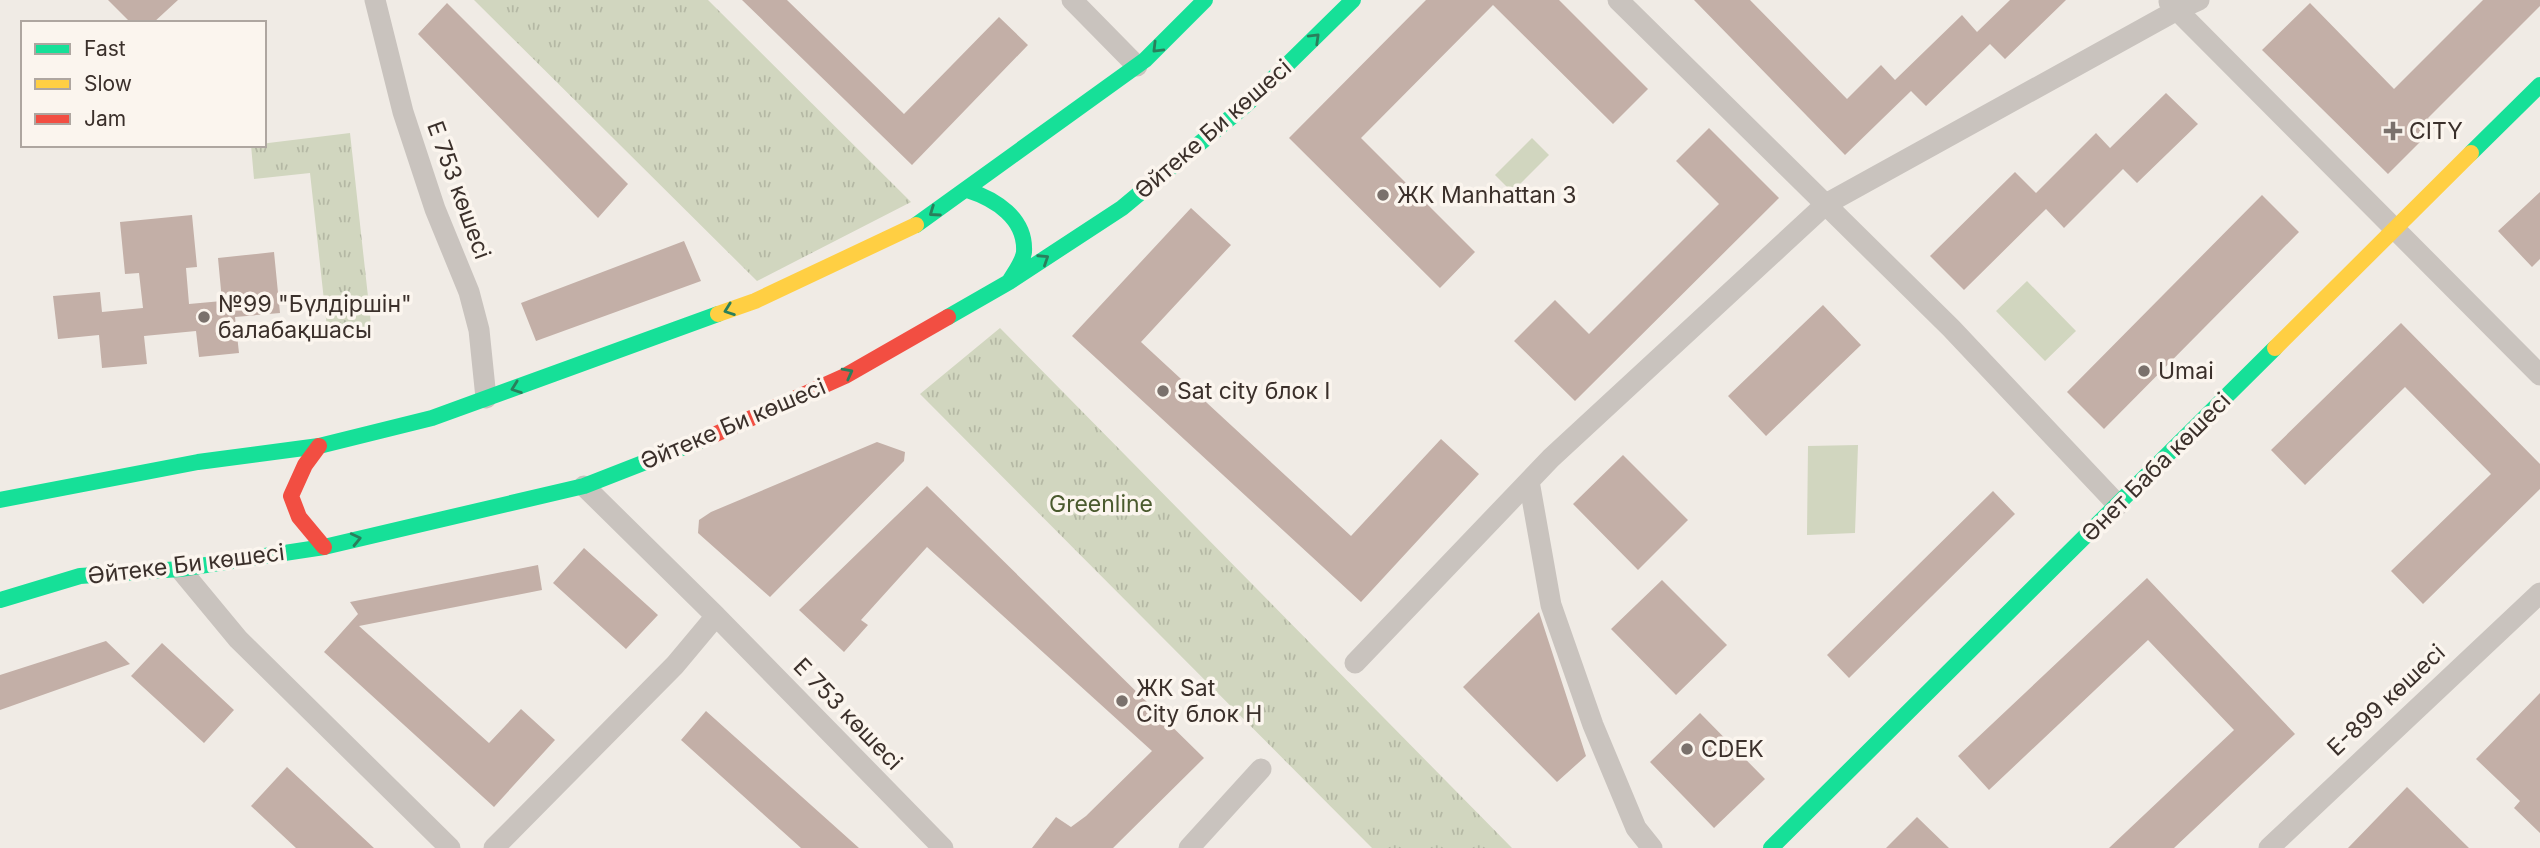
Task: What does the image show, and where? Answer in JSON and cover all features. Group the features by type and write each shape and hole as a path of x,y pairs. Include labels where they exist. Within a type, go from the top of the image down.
{"street":[{"name":"Е 753 көшесі","path":"375,0 407,124 435,209 468,292 479,330 486,398"},
{"path":"1072,0 1137,66"},
{"path":"0,500 198,462 319,446 432,418 755,301 915,226 1137,66 1205,0"},
{"name":"Әйтеке Би көшесі","path":"0,600 80,576 180,569 324,547 584,486 711,437 845,376 1009,282 1132,199 1247,104 1353,0"},
{"path":"1618,0 1951,328 2118,505"},
{"path":"1355,663 1529,481 1826,204 2172,5 2199,0"},
{"path":"2172,5 2540,375"},
{"name":"Әнет Баба көшесі","path":"1771,848 2540,85"},
{"path":"967,190 981,194 1004,207 1015,218 1024,253 1009,282"},
{"path":"319,446 305,465 291,496 299,517 324,547"},
{"path":"1529,481 1551,605 1593,725 1630,816 1652,848"},
{"name":"Е 753 көшесі","path":"584,486 716,616 943,848"},
{"path":"180,569 238,639 450,848"},
{"name":"Е-899 көшесі","path":"2269,848 2540,593"},
{"path":"494,848 675,665 716,616"},
{"path":"1189,848 1261,769"}],"green space":[{"path":"474,0 708,0 911,202 757,281"},
{"path":"350,133 372,333 328,337 310,173 254,179 251,147 266,147 266,143"},
{"path":"1532,138 1549,155 1512,192 1495,175"},
{"path":"2027,281 2076,331 2045,361 1996,311"},
{"name":"Greenline","path":"1000,328 1512,848 1372,848 920,394"},
{"path":"1858,445 1855,533 1807,535 1808,446"}],"building":[{"path":"108,0 178,0 155,21 129,21"},
{"path":"742,0 787,0 904,114 999,17 1028,45 912,165"},
{"name":"ЖК Manhattan 3","path":"1426,0 1559,0 1648,89 1613,124 1493,5 1361,138 1475,252 1440,288 1289,138"},
{"path":"1694,0 1750,0 1847,99 1881,65 1895,80 1962,15 1977,32 2010,0 2066,0 2005,59 1990,44 1926,106 1911,91 1845,155"},
{"path":"2483,0 2540,0 2540,6 2428,118 2436,126 2388,174 2262,50 2310,3 2394,89"},
{"path":"447,3 628,184 598,218 418,34"},
{"path":"2166,93 2198,124 2137,183 2123,169 2064,228 2046,209 1964,290 1930,256 2015,172 2036,193 2096,133 2110,148"},
{"path":"1709,128 1779,198 1575,401 1514,341 1555,300 1589,334 1719,204 1676,161"},
{"path":"2540,192 2540,259 2532,267 2498,231"},
{"path":"2262,195 2299,232 2104,429 2067,392"},
{"name":"Sat city блок I","path":"1191,208 1231,245 1141,342 1351,536 1441,439 1479,474 1361,602 1072,336"},
{"path":"192,215 197,267 186,268 189,304 222,301 218,258 274,252 280,313 235,317 239,353 199,357 196,331 144,336 147,364 102,368 99,335 58,339 53,296 100,292 102,312 143,308 139,273 125,274 120,222"},
{"path":"684,241 701,281 536,341 521,303"},
{"path":"1823,305 1861,345 1766,436 1728,396"},
{"path":"2401,323 2540,464 2540,489 2423,604 2391,571 2491,474 2405,387 2305,485 2271,450"},
{"path":"877,442 905,452 904,461 770,597 698,533 699,520 711,512"},
{"path":"1623,455 1688,520 1638,570 1573,504"},
{"name":"ЖК Sat City блок H","path":"927,486 1204,758 1113,848 1032,848 1056,817 1071,827 1086,816 1152,751 927,547 861,620 868,625 844,652 799,610"},
{"path":"1993,491 2015,514 1849,678 1827,655"},
{"path":"584,548 658,615 626,649 553,583"},
{"path":"538,565 542,590 359,626 489,743 521,709 555,740 494,807 324,652 358,614 350,602"},
{"path":"2147,578 2295,734 2174,848 2109,848 2234,730 2148,640 1989,790 1958,756"},
{"path":"1662,580 1727,645 1676,695 1611,629"},
{"path":"1539,612 1586,756 1557,782 1463,687"},
{"path":"106,641 130,664 0,710 0,675"},
{"path":"162,643 234,710 204,743 131,676"},
{"path":"2540,693 2540,833 2514,808 2520,801 2476,759"},
{"path":"706,711 859,848 801,848 681,740"},
{"path":"1700,713 1765,779 1714,828 1650,762"},
{"path":"287,767 374,848 296,848 251,806"},
{"path":"2407,787 2469,848 2348,848"},
{"path":"1917,817 1949,848 1886,848"}],"traffic: fast":[{"path":"916,225 1145,60 1205,0"},
{"path":"948,317 1009,282 1122,208 1247,104 1353,0"},
{"path":"2471,153 2540,85"},
{"path":"967,190 998,205 1020,229 1024,252 1009,282"},
{"path":"0,500 198,462 319,446 432,418 718,314"},
{"path":"1771,848 2275,348"},
{"path":"0,600 80,576 180,569 324,547 584,486 707,438"}],"traffic: slow":[{"path":"2275,348 2471,153"},
{"path":"718,314 755,301 916,225"}],"traffic: jam":[{"path":"707,438 845,376 948,317"},
{"path":"319,446 305,465 291,496 299,517 324,547"}],"place":[{"name":"CITY","path":"2393,131"},
{"name":"ЖК Manhattan 3","path":"1383,195"},
{"name":"№99 \"Бүлдіршін\" балабақшасы","path":"204,317"},
{"name":"Umai","path":"2144,371"},
{"name":"Sat city блок I","path":"1163,391"},
{"name":"ЖК Sat City блок H","path":"1122,701"},
{"name":"CDEK","path":"1687,749"}]}
